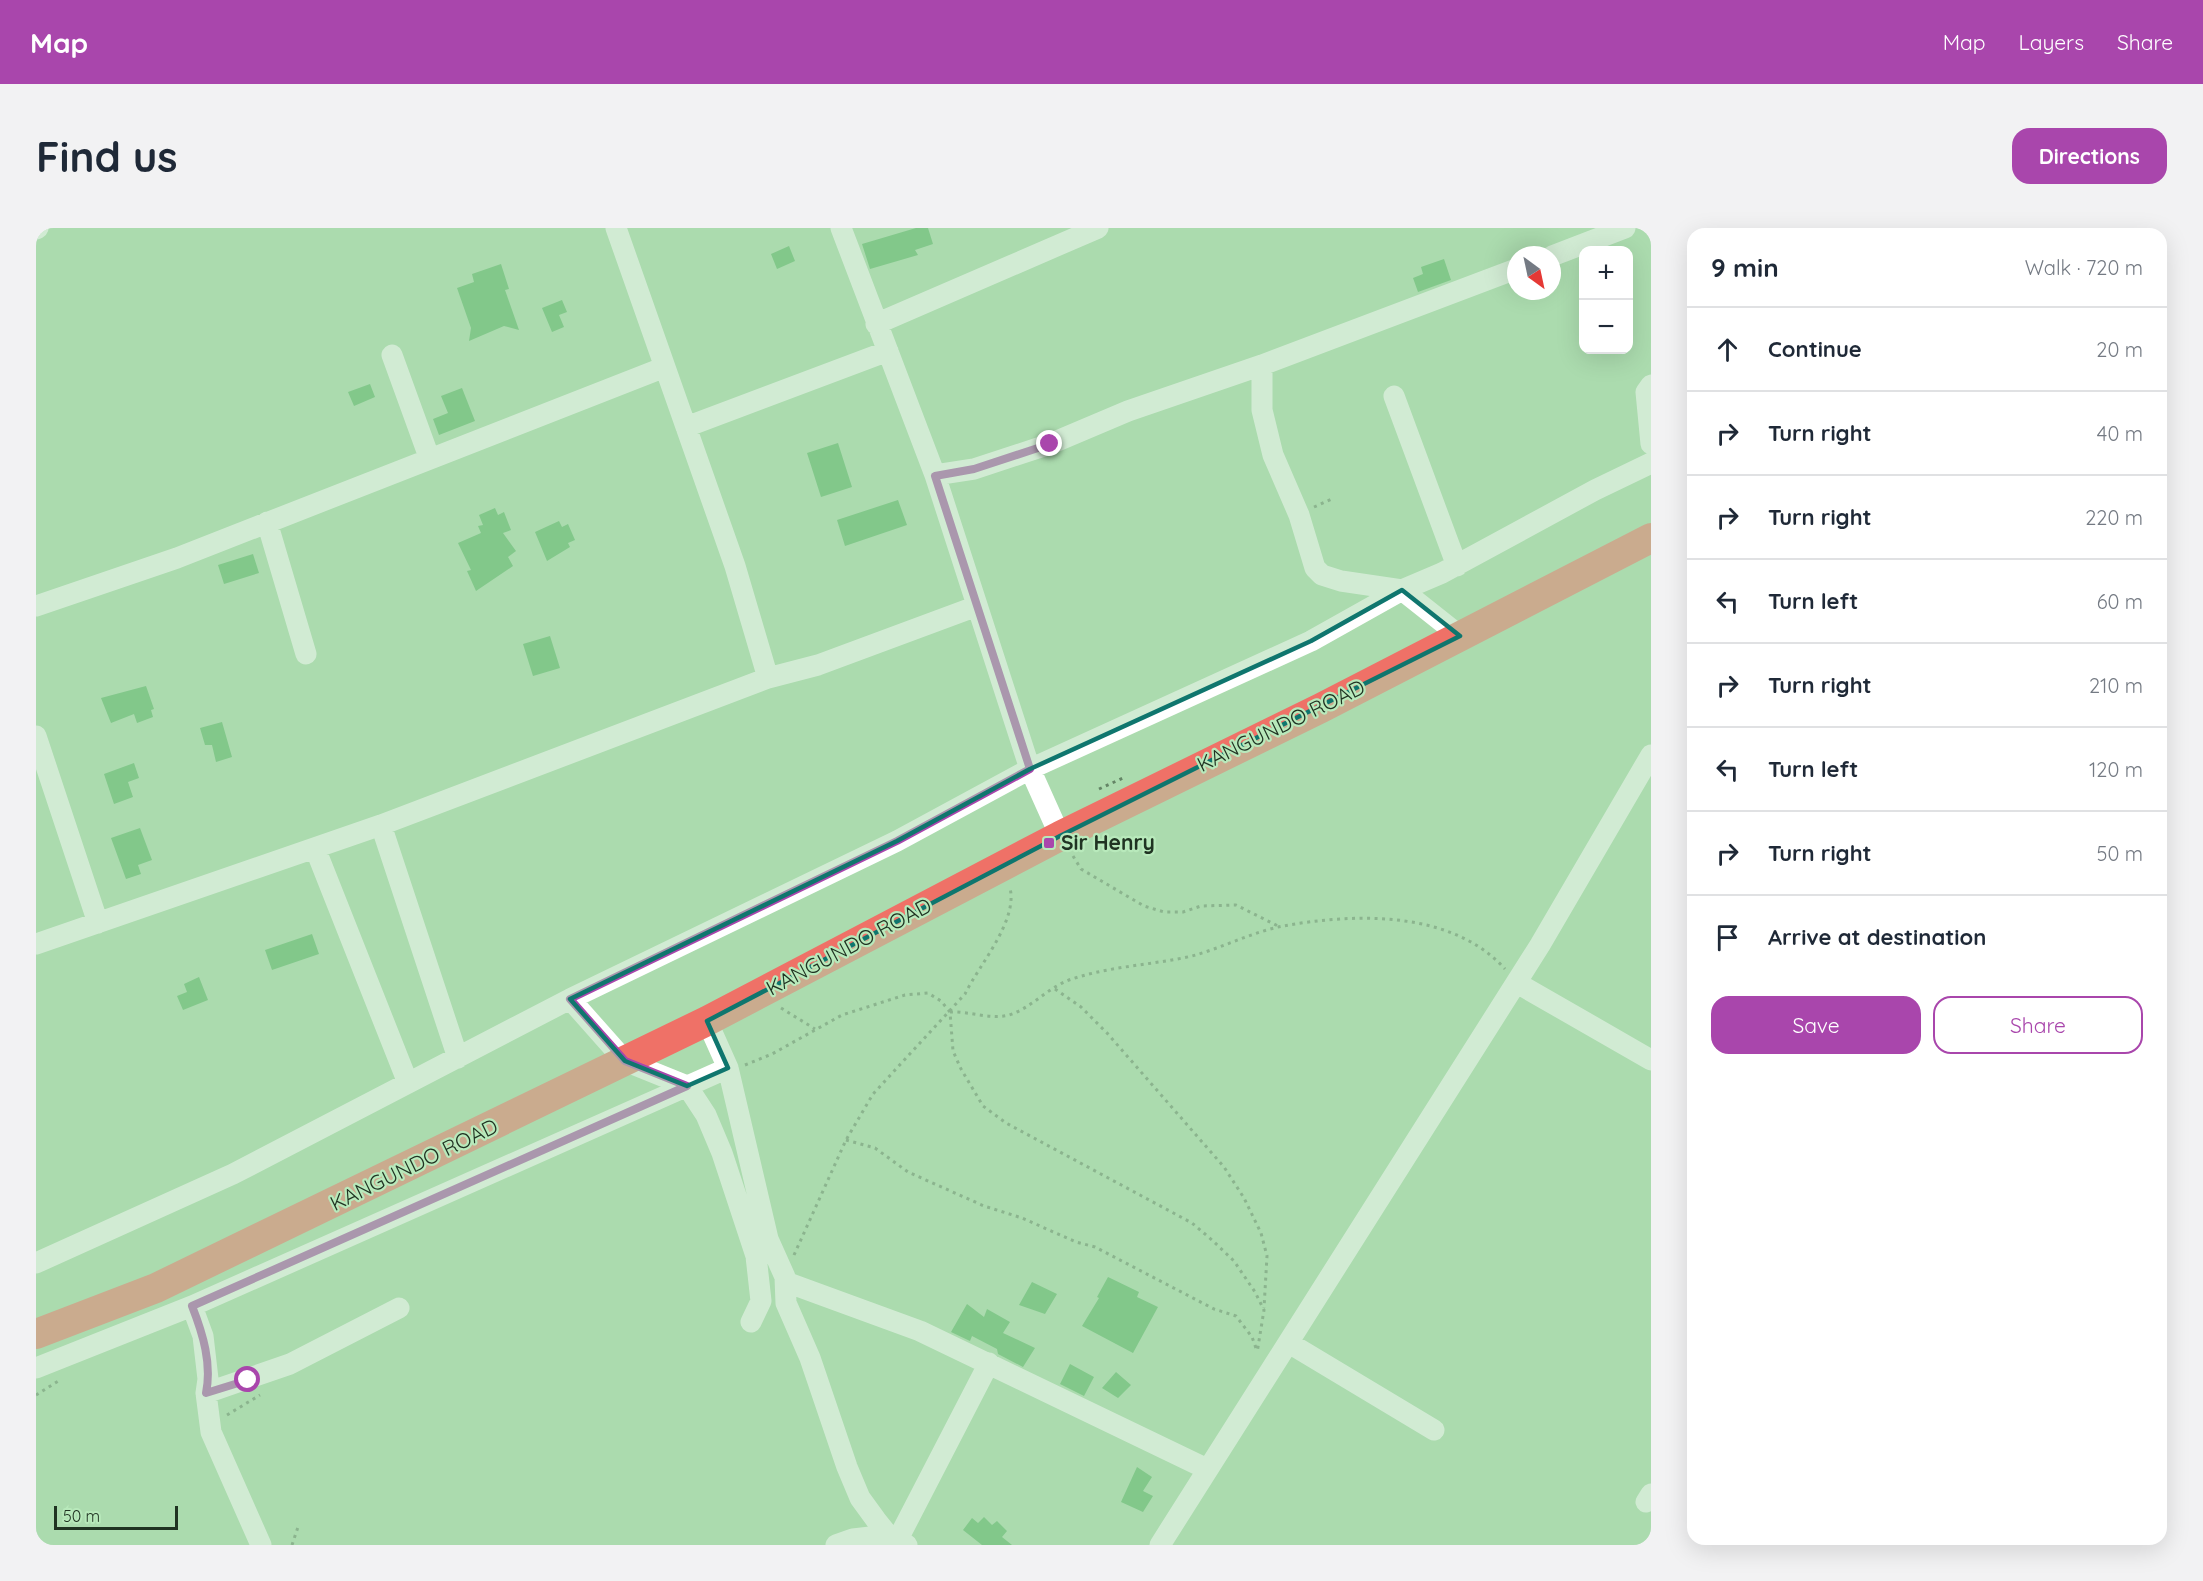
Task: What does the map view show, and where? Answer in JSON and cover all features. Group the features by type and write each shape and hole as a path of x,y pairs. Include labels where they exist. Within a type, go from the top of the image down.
{"highway":[{"name":"KANGUNDO ROAD","path":"36,1334 156,1288 707,1021 1060,836 1321,708 1651,538"}],"street":[{"path":"616,228 735,566 768,678"},
{"path":"841,228 935,476 1030,769 1060,836"},
{"path":"1561,253 1625,228"},
{"path":"876,324 1095,229"},
{"path":"935,476 974,469 1050,444 1128,411 1262,366 1507,272"},
{"path":"686,427 888,351"},
{"path":"392,355 429,457"},
{"path":"1262,366 1262,410 1273,454 1299,515 1315,568 1322,574 1341,581 1402,590 1460,636"},
{"path":"36,606 177,558 429,457 665,367"},
{"path":"1651,385 1646,392 1651,444"},
{"path":"1394,396 1457,566"},
{"path":"36,1263 233,1174 570,999 897,841 1030,769 1311,641 1402,590 1457,566 1595,490 1651,463"},
{"path":"267,522 306,654"},
{"path":"36,944 381,825 768,678 818,665 977,606"},
{"path":"36,736 98,923"},
{"path":"1160,1545 1517,983 1651,755"},
{"path":"381,825 458,1058"},
{"path":"315,848 408,1083"},
{"path":"1517,983 1651,1060"},
{"path":"570,999 625,1061 687,1086 706,1115 722,1153 756,1256 761,1301 751,1322"},
{"path":"707,1021 728,1068 768,1239 786,1280 786,1303 810,1358 847,1467 860,1498 898,1540"},
{"path":"36,1368 192,1306 728,1068"},
{"path":"786,1280 920,1332 1207,1469"},
{"path":"192,1306 203,1335 211,1432 261,1545"},
{"path":"206,1393 290,1364 399,1308"},
{"path":"1288,1342 1434,1430"},
{"path":"898,1540 989,1363"},
{"path":"836,1545 853,1539 898,1540"}],"path":[{"path":"1060,836 1081,869 1144,906 1164,912 1182,912 1201,906 1236,905 1280,927"},
{"path":"786,1280 846,1140 873,1094 886,1077 965,994 974,975 999,937 1012,897 1004,866"},
{"path":"950,1012 1008,1015 1070,979 1135,964 1193,956 1280,927 1384,919 1421,924 1456,934 1483,949 1499,963"},
{"path":"1054,990 1076,1002 1107,1034 1224,1167 1244,1198 1261,1233 1267,1256 1264,1310 1257,1353"},
{"path":"728,1068 755,1063 842,1015 905,995 928,993 941,1001 950,1012 953,1051 983,1106 1006,1123 1192,1223 1234,1261 1264,1310"},
{"path":"759,994 815,1029"},
{"path":"846,1140 875,1148 908,1172 984,1206 1022,1218 1076,1242 1095,1246 1214,1309 1236,1316 1251,1336 1258,1364"},
{"path":"210,1423 244,1407 262,1394"},
{"path":"292,1545 298,1527"}],"highlighted area":[{"path":"1402,590 1460,636 1060,836 707,1021 728,1068 687,1086 625,1061 570,999 897,841 1030,769 1311,641"}],"building":[{"path":"916,228 928,228 933,244 915,250 918,255 870,269 862,244"},
{"path":"789,246 795,261 777,269 771,254"},
{"path":"1444,259 1451,280 1418,292 1413,278 1423,274 1421,267"},
{"path":"501,264 509,289 505,290 519,330 504,326 469,341 471,328 457,288 474,282 472,274"},
{"path":"562,300 567,312 559,315 564,327 552,332 542,308"},
{"path":"370,384 375,397 354,406 348,392"},
{"path":"462,388 475,421 439,435 433,419 448,413 441,396"},
{"path":"838,443 852,487 821,497 807,453"},
{"path":"898,500 907,525 845,546 837,520"},
{"path":"495,508 498,515 504,512 511,530 503,533 516,551 508,557 513,566 476,591 467,571 471,570 458,543 481,533 478,526 483,525 479,515"},
{"path":"559,521 562,527 568,524 575,540 568,543 570,547 547,561 535,532"},
{"path":"253,554 259,573 224,584 218,565"},
{"path":"550,636 560,668 533,676 523,644"},
{"path":"146,686 154,709 151,710 153,717 137,723 134,714 111,723 101,698"},
{"path":"222,722 232,757 216,762 212,745 205,745 200,728"},
{"path":"134,763 139,778 128,782 133,797 114,804 104,774"},
{"path":"140,828 152,860 138,865 141,874 126,879 111,838"},
{"path":"312,934 319,954 272,970 265,950"},
{"path":"199,977 208,1000 183,1010 177,996 187,992 184,984"},
{"path":"1108,1277 1139,1292 1137,1297 1158,1307 1133,1353 1082,1326 1099,1298 1097,1297"},
{"path":"1032,1282 1057,1294 1045,1314 1019,1305"},
{"path":"967,1304 984,1317 987,1309 1010,1322 1003,1333 1035,1348 1023,1367 998,1354 997,1349 972,1336 970,1341 951,1332"},
{"path":"1070,1364 1094,1377 1084,1396 1060,1384"},
{"path":"1116,1372 1131,1385 1118,1398 1102,1388"},
{"path":"1137,1467 1152,1477 1143,1491 1153,1496 1143,1512 1121,1502"},
{"path":"984,1517 992,1525 997,1521 1007,1531 1002,1537 1012,1545 982,1545 963,1530 972,1518 978,1523"}],"place":[{"name":"Sir Henry","path":"1049,843"}],"route":[{"path":"248,1380 206,1393 208,1379 203,1335 192,1306 687,1086 625,1061 570,999 897,841 1030,769 935,476 974,469 1050,444"}]}
